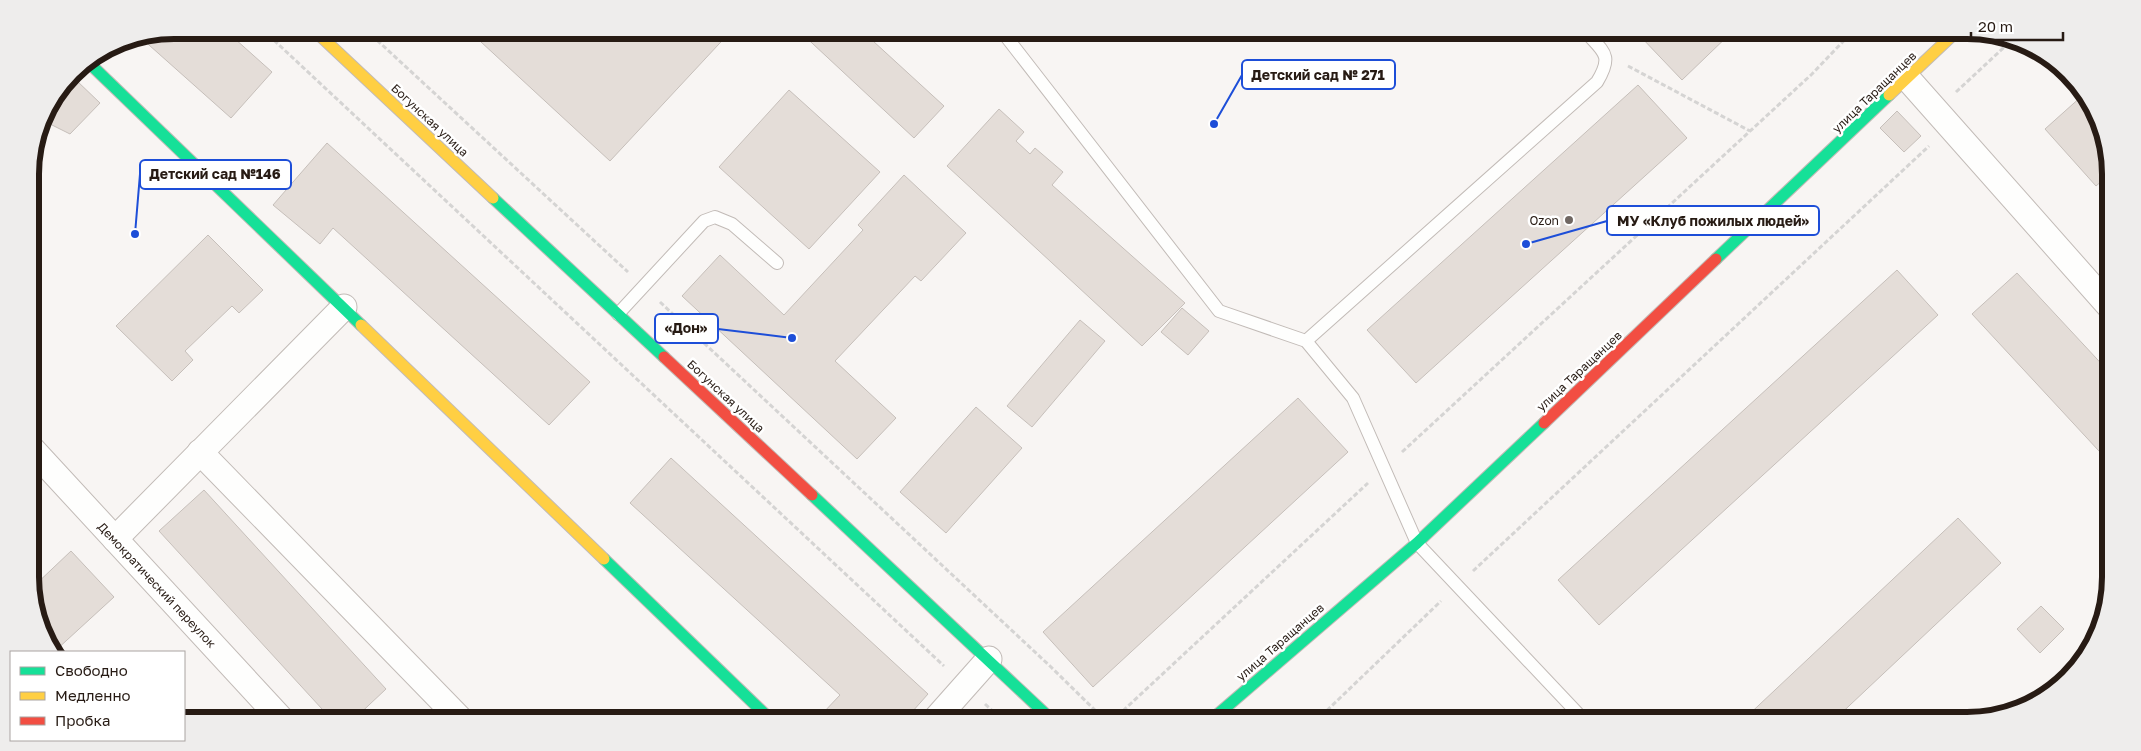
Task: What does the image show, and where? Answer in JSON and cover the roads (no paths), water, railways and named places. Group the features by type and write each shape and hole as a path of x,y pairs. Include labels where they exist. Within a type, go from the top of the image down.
{"street":[{"name":"Богунская улица","path":"324,39 1044,712"},
{"name":"улица Таращанцев","path":"1220,712 1417,543 1949,39"},
{"path":"92,66 763,712"},
{"path":"1908,79 2102,298"},
{"path":"115,539 344,307"},
{"path":"200,452 453,712"},
{"name":"Демократический переулок","path":"39,457 274,712"},
{"path":"942,712 989,659"}],"lane":[{"path":"1008,39 1219,311 1306,341 1353,398 1417,543 1577,712"},
{"path":"1306,341 1597,82 1606,68 1605,54 1592,39"},
{"path":"618,314 704,221 715,217 732,224 776,263"}],"place":[{"name":"Детский сад № 271","path":"1214,124"},
{"name":"Ozon","path":"1569,220"},
{"name":"Детский сад №146","path":"135,234"},
{"name":"МУ «Клуб пожилых людей»","path":"1526,244"},
{"name":"«Дон»","path":"792,338"}]}
